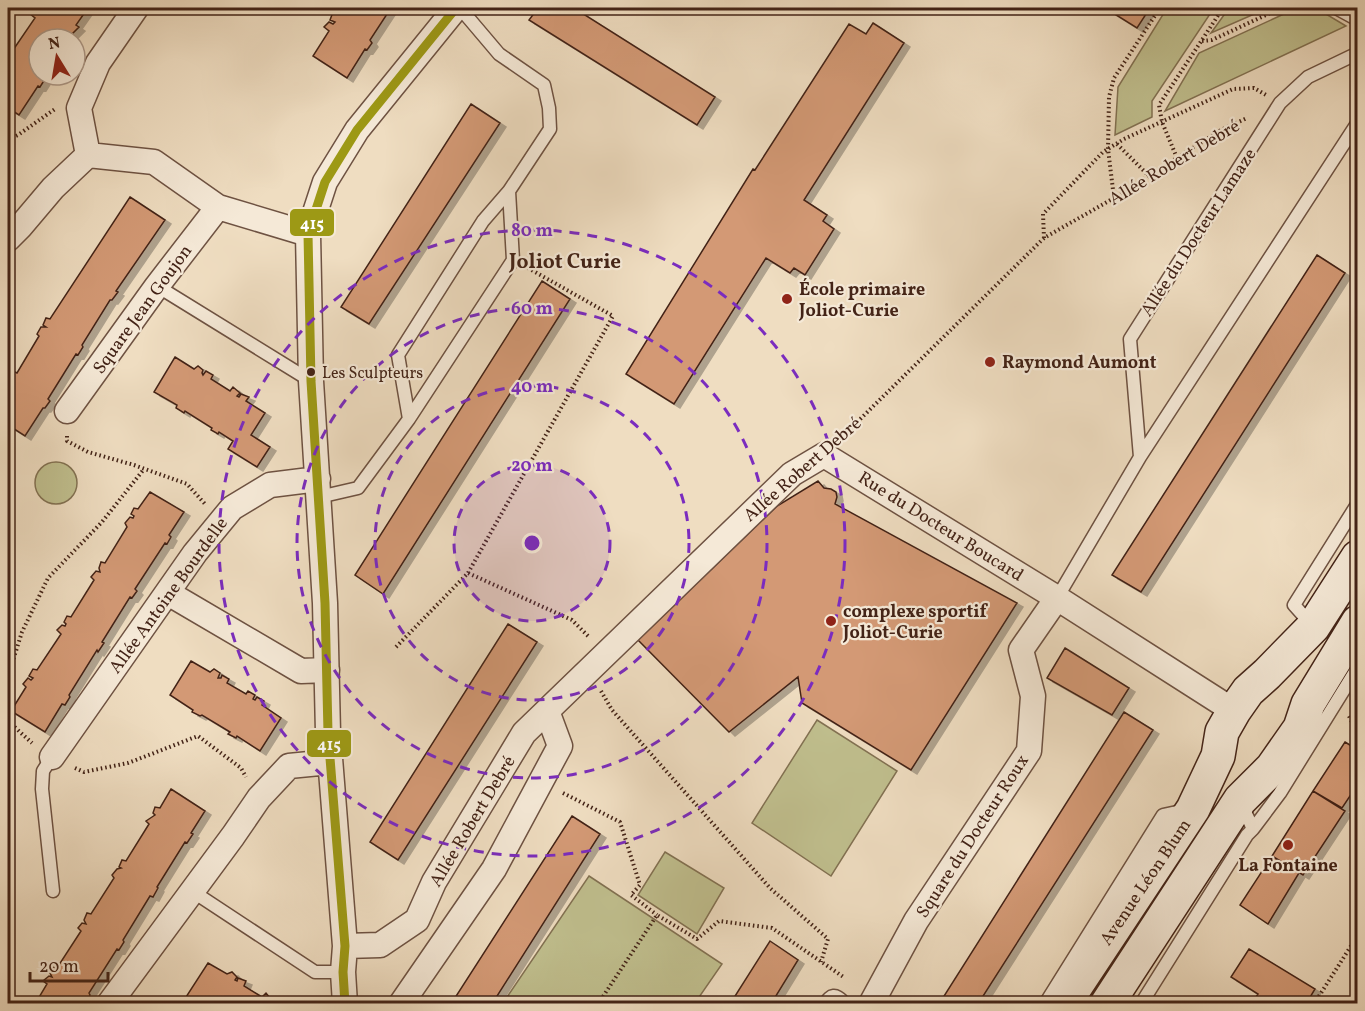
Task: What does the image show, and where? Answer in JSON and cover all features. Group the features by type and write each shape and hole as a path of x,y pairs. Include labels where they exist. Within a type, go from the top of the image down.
{"main road":[{"name":"Avenue Léon Blum","path":"1064,1004 1193,809 1218,756 1222,732 1234,711 1248,691 1313,627 1358,557"},
{"name":"Avenue Léon Blum","path":"1107,1004 1249,792 1272,768 1300,728 1308,704 1358,622"},
{"path":"1267,674 1290,688 1308,704"},
{"path":"1218,756 1238,772 1249,792"}],"street":[{"path":"88,155 79,108 98,63 136,8"},
{"path":"345,1004 345,946 330,762 311,381 308,234 325,182 357,130 458,8"},
{"path":"12,230 88,155 154,162 218,207 308,234"},
{"name":"Square Jean Goujon","path":"67,411 157,286 218,207"},
{"name":"Rue du Docteur Boucard","path":"824,454 1057,598"},
{"name":"Allée Robert Debré","path":"345,946 380,945 417,920 434,882 524,733 792,474 824,454"},
{"name":"Allée Antoine Bourdelle","path":"52,757 195,553 232,508 270,485 318,488"},
{"path":"168,593 301,671 327,670"},
{"path":"1057,598 1234,711"},
{"name":"Square du Docteur Roux","path":"873,1001 916,921 1029,751 1033,696 1021,650 1057,598"},
{"path":"401,1004 494,869 560,746 547,711"},
{"path":"109,1004 259,798 289,766 330,762"},
{"path":"832,1004 834,1002 837,1004"}],"lane":[{"path":"409,419 398,355 483,222 508,191 549,129 549,108 544,85 499,54 458,8"},
{"path":"1336,8 1358,20"},
{"name":"Allée du Docteur Lamaze","path":"1140,457 1130,339 1280,103 1308,77 1358,53"},
{"path":"1057,598 1140,457 1358,122"},
{"path":"318,488 358,488 409,419 513,260 508,191"},
{"path":"157,286 311,381"},
{"path":"1313,627 1294,605 1358,503"},
{"path":"1141,1004 1247,835 1280,793 1358,667"},
{"path":"52,757 43,771 42,789 53,891"},
{"path":"1249,792 1253,829"},
{"path":"1045,1004 1163,815 1193,809"},
{"path":"192,891 315,972 344,972"}],"path":[{"path":"1114,198 1108,149 1109,97 1114,78 1160,8"},
{"path":"1177,158 1162,122 1159,105 1223,8"},
{"path":"1201,41 1212,40 1281,8"},
{"path":"1044,238 1043,214 1108,149 1233,89 1254,88 1280,103"},
{"name":"Allée Robert Debré","path":"824,454 1044,238 1114,198 1221,130 1280,103"},
{"path":"8,140 60,106 79,108"},
{"path":"1117,144 1149,176"},
{"path":"396,647 468,573 613,316 513,260"},
{"path":"67,411 67,441 88,452 188,484 220,522"},
{"path":"8,676 22,632 48,578 102,522 144,469"},
{"path":"468,573 572,620 606,653"},
{"path":"588,670 612,710 770,888 828,939 821,962"},
{"path":"8,721 29,742 52,757 84,772 128,763 198,736 241,768 259,798"},
{"path":"541,781 620,822 640,885 631,895 657,915 697,939 719,921 772,928 873,1001"},
{"path":"598,1004 657,915"},
{"path":"1314,1004 1358,935"}],"shaded area":[{"path":"1167,8 1214,8 1152,101 1152,117 1115,135 1118,87"},
{"path":"1229,8 1268,8 1211,33"},
{"path":"1297,8 1316,8 1346,26 1165,111 1199,53"},
{"path":"56,462 71,468 77,483 71,498 56,504 41,498 35,483 41,468"},
{"path":"817,720 897,771 831,876 752,823"},
{"path":"665,852 724,888 697,934 638,895"},
{"path":"589,876 722,964 695,1003 503,1003"}],"building":[{"path":"35,8 39,11 39,8 88,8 76,25 79,27 29,27 35,18 30,14"},
{"path":"344,8 391,8 370,40 372,43 367,50 365,49 347,78 313,56 329,31 324,27 329,22 333,24 335,22 330,20 333,12 339,14"},
{"path":"538,8 574,8 715,97 697,125 529,20"},
{"path":"1105,8 1150,8 1137,28"},
{"path":"873,23 904,43 804,200 827,215 823,221 834,229 805,275 794,268 790,273 766,258 674,404 626,374 753,169 755,170 849,24 866,34"},
{"path":"27,30 27,87 37,87 19,115 8,108 8,52 11,53"},
{"path":"471,104 500,123 369,324 341,307"},
{"path":"130,197 165,220 116,291 118,292 110,300 78,355 76,354 48,399 50,401 25,436 8,425 8,381 10,383 12,381 9,379 13,371 17,373 39,336 37,334 41,327 46,327 43,325 46,318 50,319"},
{"path":"1317,255 1345,273 1141,592 1112,575"},
{"path":"542,281 570,299 383,594 355,575"},
{"path":"175,357 194,369 198,366 203,370 203,375 206,371 213,375 211,379 230,391 233,387 240,393 237,396 241,394 249,397 246,401 265,413 251,435 270,447 257,467 228,449 233,441 211,430 212,428 185,411 184,413 176,408 177,405 154,392"},
{"name":"complexe sportif Joliot-Curie","path":"818,481 824,488 836,492 835,504 1017,603 911,770 802,703 798,677 729,732 638,640 777,506"},
{"path":"150,492 184,512 169,535 171,537 167,544 165,543 135,589 137,591 132,598 130,597 65,705 62,704 45,732 11,711 26,687 23,684 28,678 31,680 33,678 29,676 33,669 37,670 61,634 57,630 62,625 65,626 67,616 71,617 94,580 91,577 96,571 100,572 101,562 105,563 127,527 125,523 130,517 133,518 131,514 134,508 138,509"},
{"path":"508,624 537,642 398,860 370,842"},
{"path":"1065,648 1129,688 1112,715 1047,678"},
{"path":"191,661 210,672 214,669 220,673 218,678 222,675 229,679 227,683 246,694 248,691 255,695 253,699 257,697 264,701 262,705 281,718 260,751 237,736 236,738 228,734 230,732 202,715 192,712 193,710 170,695"},
{"path":"1124,712 1153,730 978,1004 939,1004"},
{"path":"1345,742 1358,750 1358,784 1342,808 1313,791"},
{"path":"171,789 205,811 191,833 193,834 187,843 185,842 153,897 150,896 119,950 117,949 89,993 85,1004 35,1004 47,984 43,981 49,976 52,977 50,973 52,967 57,968 81,931 78,928 82,923 86,924 84,920 87,913 91,914 114,878 112,875 121,868 119,867 122,860 126,861 149,824 146,821 155,815 153,813 155,807 160,808"},
{"path":"1313,791 1345,811 1303,875 1272,856"},
{"path":"572,816 600,834 492,1004 451,1004"},
{"path":"1272,856 1299,873 1268,924 1240,905"},
{"path":"770,941 798,960 771,1004 730,1004"},
{"path":"1249,949 1315,989 1306,1004 1273,1004 1268,1000 1265,1004 1259,1004 1254,1000 1258,994 1231,977"},
{"path":"208,963 227,974 232,972 237,977 235,980 237,981 238,978 246,981 244,986 262,997 266,993 271,999 269,1002 273,999 279,1004 196,1004 186,997"}],"transit line":[{"name":"415","path":"345,1004 343,972 345,946 328,733 325,603 311,381 308,234 325,182 357,130 456,8"}],"place":[{"name":"École primaire Joliot-Curie","path":"787,299"},
{"name":"Raymond Aumont","path":"990,362"},
{"name":"Les Sculpteurs","path":"311,372"},
{"name":"complexe sportif Joliot-Curie","path":"831,621"},
{"name":"La Fontaine","path":"1288,845"}],"district":[{"name":"Joliot Curie","path":"565,261"}]}
